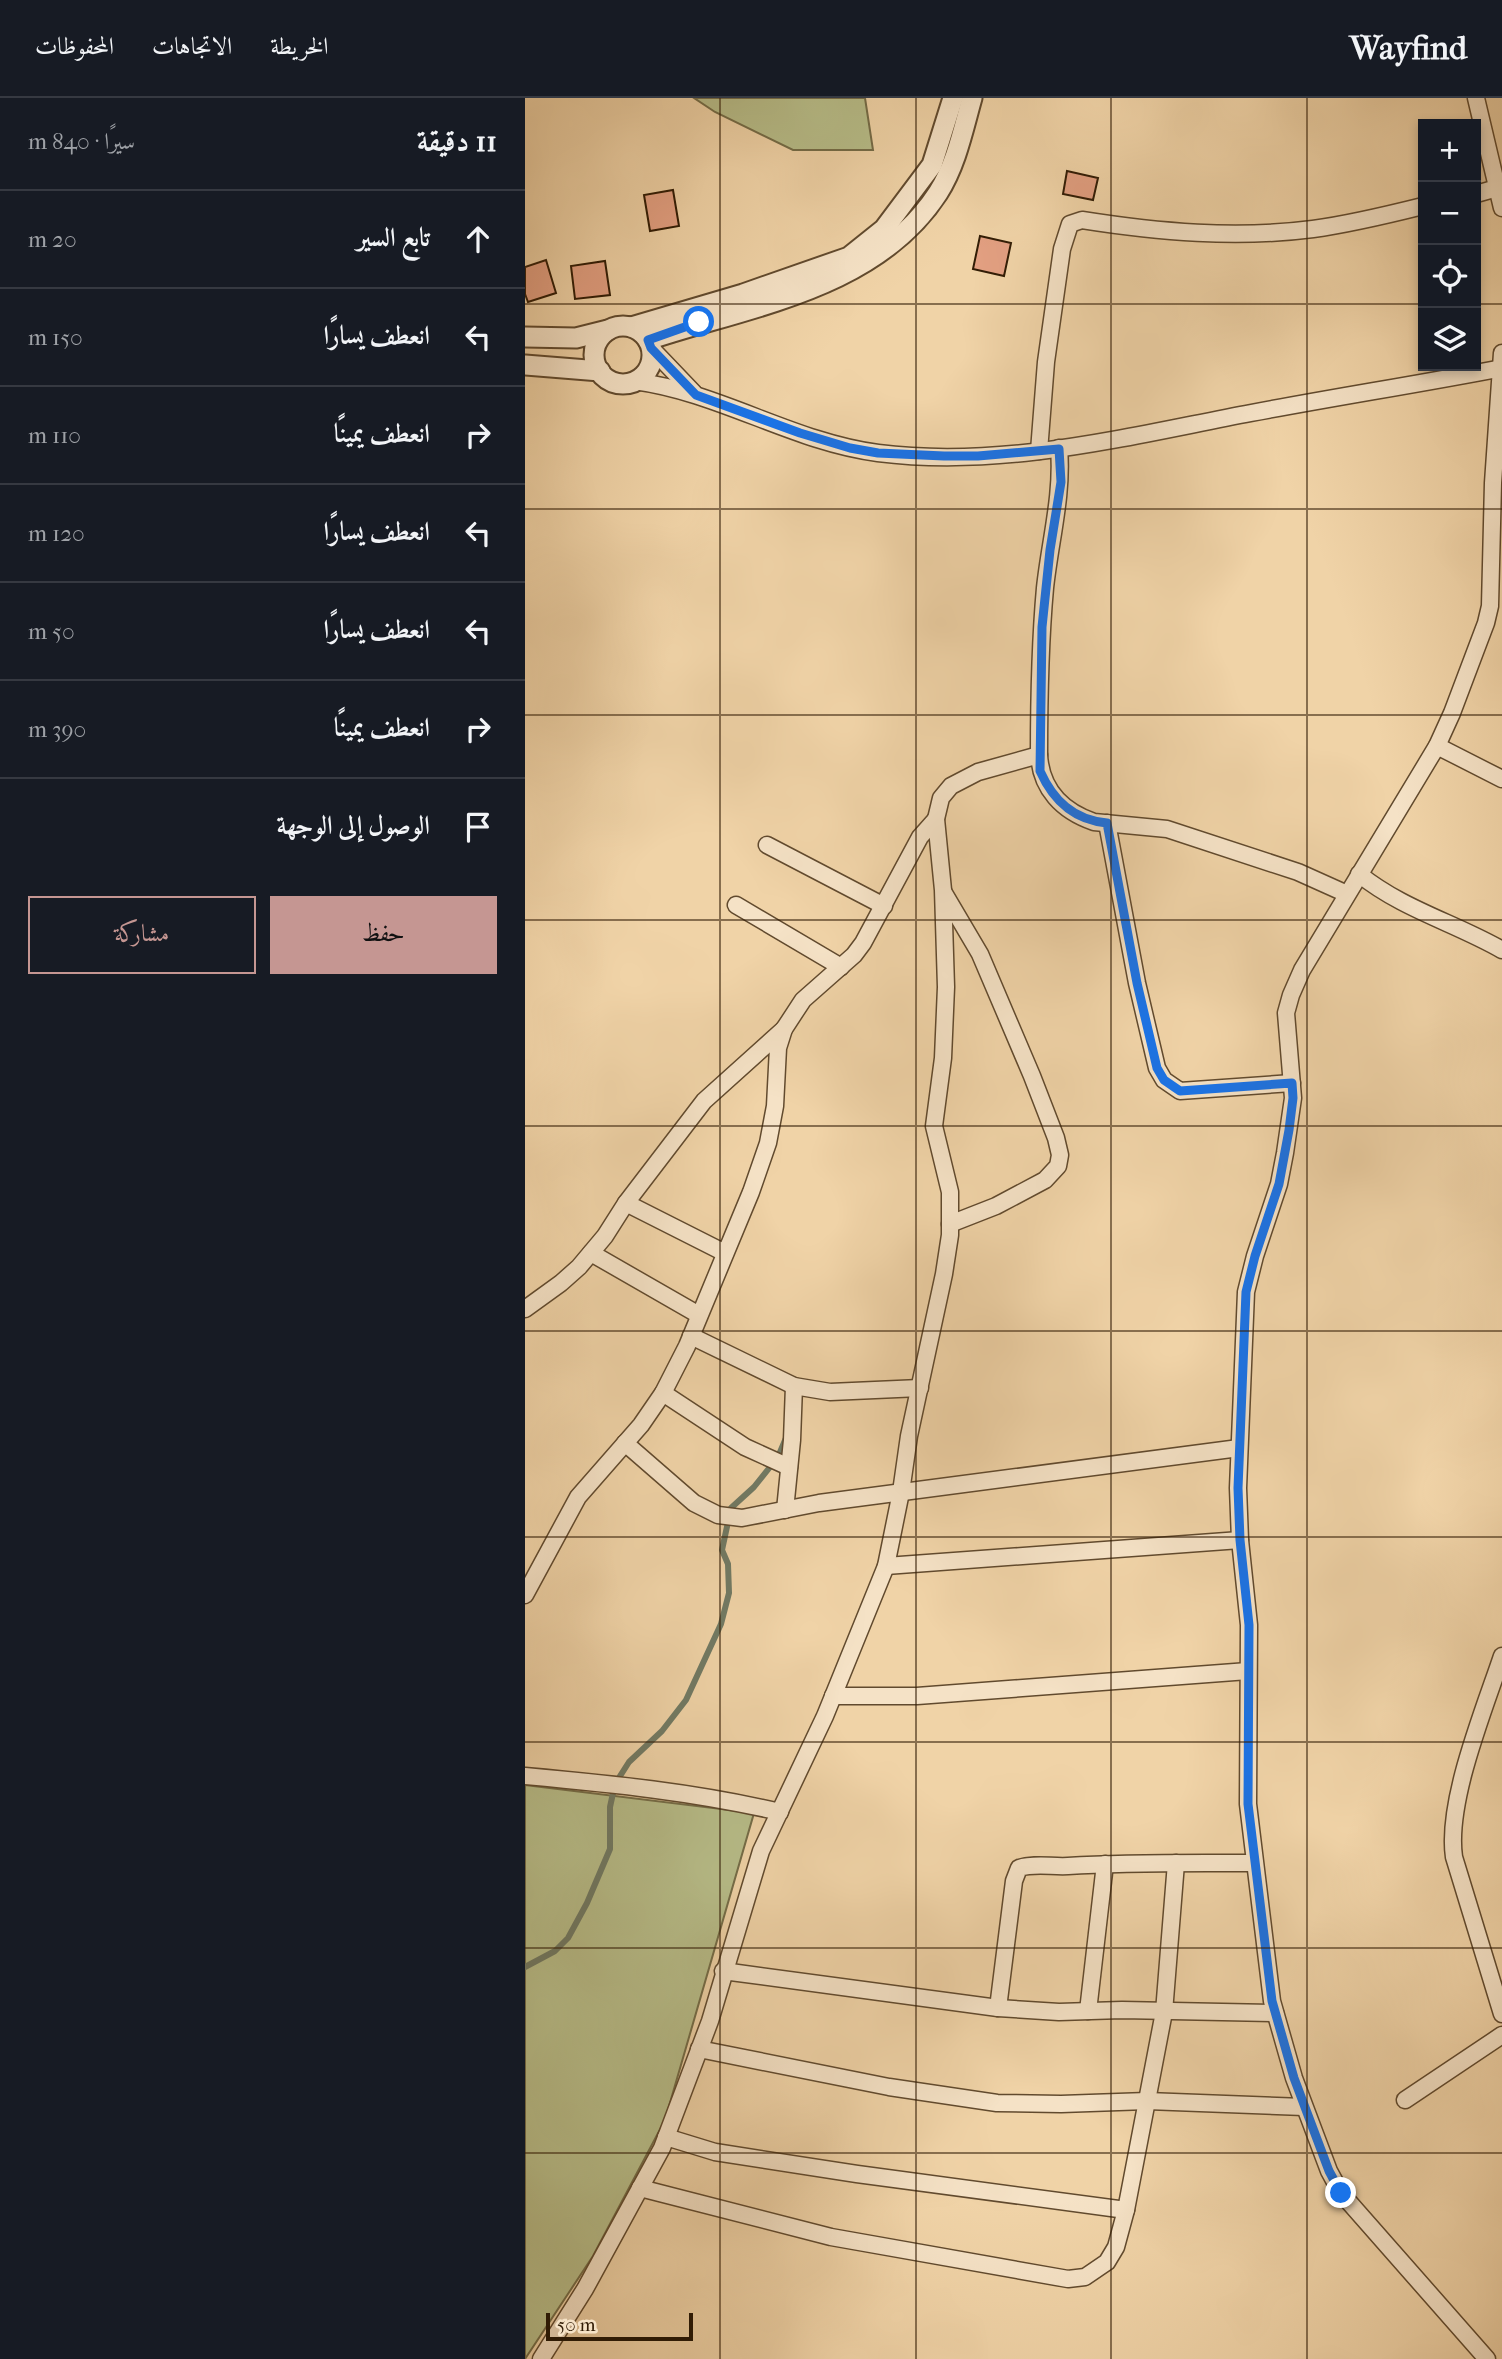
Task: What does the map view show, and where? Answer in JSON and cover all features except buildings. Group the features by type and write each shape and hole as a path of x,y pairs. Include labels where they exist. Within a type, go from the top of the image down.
{"street":[{"path":"525,337 576,338 616,327 631,327 743,294 849,257 884,229 932,165 953,98"},
{"path":"649,344 699,322 761,306 822,283 887,249 911,229 939,192 955,158 972,98"},
{"path":"1476,98 1502,208"},
{"path":"1481,193 1497,188"},
{"path":"1039,451 1047,362 1062,249 1068,228 1073,223 1082,220 1152,231 1263,233 1324,227 1418,207"},
{"path":"631,327 642,333 696,395"},
{"path":"608,330 596,344 595,363 600,371 615,382 625,383 643,376 652,358 649,344"},
{"path":"1487,2359 1341,2193 1329,2171 1304,2107 1281,2038 1275,2013 1248,1804 1249,1625 1240,1540 1239,1448 1246,1292 1279,1184 1293,1098 1286,1013 1302,970 1437,746 1494,623 1491,593 1497,555 1502,353"},
{"path":"525,365 600,371"},
{"path":"634,381 668,385 800,433 850,448 878,453 967,456 1105,443 1249,413 1502,368"},
{"path":"1059,449 1061,482 1042,627 1039,755 1040,771 1048,788 1056,799 1085,819 1167,829 1297,872 1347,894"},
{"path":"1437,746 1502,779"},
{"path":"541,2359 585,2289 666,2137 710,2021 723,1970 761,1851 832,1696 885,1566 932,1321 944,1275 950,1224 950,1192 934,1126 943,1058 946,987 943,890 936,819 941,798 951,786 978,772 1039,755"},
{"path":"525,1308 561,1283 591,1253 605,1237 625,1203 704,1101 784,1029 803,1000 841,967 863,943 920,837 936,819"},
{"path":"1107,823 1137,983 1157,1068 1164,1080 1180,1091 1292,1083"},
{"path":"767,845 884,906"},
{"path":"1359,874 1379,890 1407,905 1502,950"},
{"path":"943,890 980,954 1032,1076 1060,1155 1058,1166 1045,1180 996,1206 950,1224"},
{"path":"736,905 841,967"},
{"path":"525,1595 578,1497 625,1443 663,1393 691,1336 751,1192 768,1143 775,1106 777,1055 784,1029"},
{"path":"625,1203 725,1253"},
{"path":"591,1253 699,1315"},
{"path":"691,1336 794,1386 830,1392 920,1388"},
{"path":"785,1510 794,1386"},
{"path":"663,1393 745,1447 789,1467"},
{"path":"625,1443 694,1503 719,1515 742,1518 901,1492 1239,1448"},
{"path":"885,1566 1240,1540"},
{"path":"1502,1656 1469,1757 1453,1819 1451,1838 1454,1857 1502,2014"},
{"path":"832,1696 917,1696 1248,1671"},
{"path":"525,1776 715,1797 780,1812"},
{"path":"640,2188 831,2237 1067,2278 1085,2277 1107,2262 1116,2247 1126,2210 1164,2012 1176,1863"},
{"path":"998,2008 1017,1871 1028,1865 1047,1867 1254,1863"},
{"path":"1088,2011 1105,1864"},
{"path":"723,1970 998,2008 1275,2013"},
{"path":"1405,2100 1502,2035"},
{"path":"699,2049 889,2087 985,2101 1061,2104 1147,2101 1304,2107"},
{"path":"666,2137 715,2152 1126,2210"}],"green space":[{"path":"694,98 865,98 873,150 793,150 715,112"},
{"path":"525,1785 754,1813 665,2120 593,2256 525,2359"}],"waterway":[{"path":"525,1967 555,1951 568,1938 587,1903 610,1849 610,1807 615,1784 629,1762 662,1731 686,1700 721,1624 729,1593 728,1564 722,1550 731,1508 754,1487 778,1457 786,1438"}],"route":[{"path":"699,322 648,340 651,348 696,395 800,433 850,448 913,456 978,456 1059,449 1061,482 1045,587 1042,627 1040,771 1048,788 1062,805 1085,819 1107,823 1137,983 1157,1068 1164,1080 1180,1091 1292,1083 1289,1130 1279,1184 1246,1292 1238,1488 1240,1540 1249,1625 1248,1804 1272,2001 1294,2078 1329,2171 1341,2193"}]}
